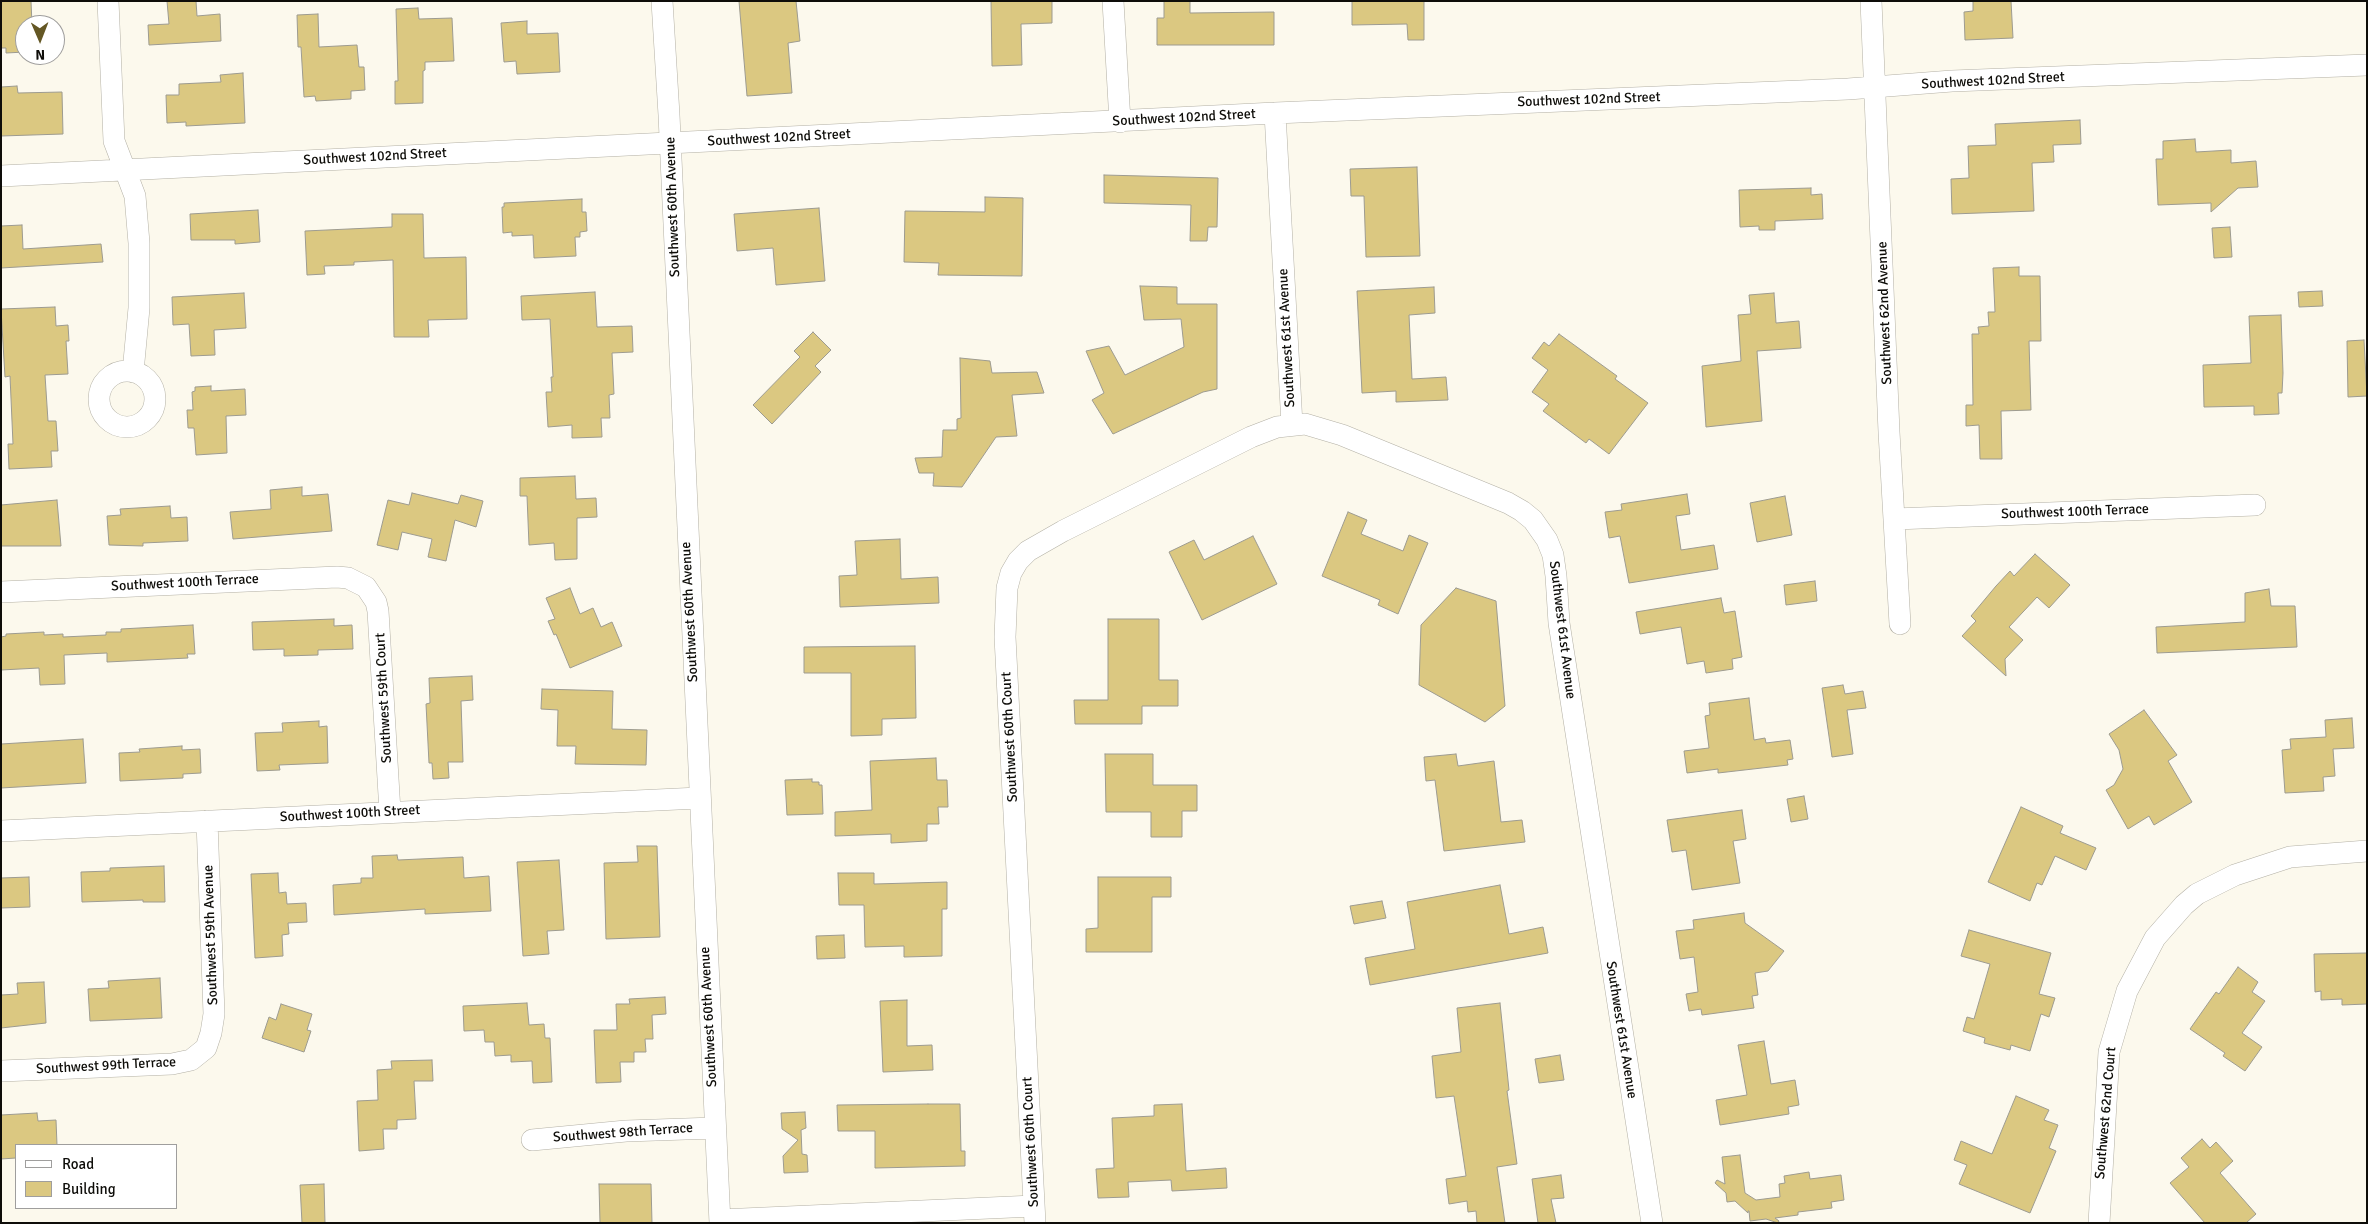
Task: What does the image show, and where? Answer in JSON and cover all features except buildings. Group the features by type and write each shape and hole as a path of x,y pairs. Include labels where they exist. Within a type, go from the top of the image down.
{"street":[{"path":"108,1 114,141 134,196 139,243 139,308 133,372"},
{"name":"Southwest 60th Avenue","path":"662,1 720,1221"},
{"path":"1114,1 1120,122"},
{"name":"Southwest 62nd Avenue","path":"1871,1 1889,432 1900,624"},
{"name":"Southwest 102nd Street","path":"1,176 1275,113 1876,88 1952,81 2367,65"},
{"name":"Southwest 61st Avenue","path":"1275,113 1292,425 1305,424 1323,428 1476,488 1522,511 1541,529 1553,555 1561,632 1652,1223"},
{"name":"Southwest 60th Court","path":"1035,1214 1005,637 1007,588 1011,573 1023,556 1043,542 1251,437 1277,427 1292,425"},
{"name":"Southwest 100th Terrace","path":"1895,519 2255,505"},
{"name":"Southwest 100th Terrace","path":"1,592 331,577 348,578 366,587"},
{"name":"Southwest 59th Court","path":"366,587 372,594 378,611 390,812"},
{"name":"Southwest 100th Street","path":"1,831 699,798"},
{"name":"Southwest 59th Avenue","path":"206,1048 211,1034 214,1014 207,821"},
{"name":"Southwest 62nd Court","path":"2099,1223 2106,1075 2113,1033 2133,977 2155,938 2184,904 2210,886 2263,864 2290,857 2367,851"},
{"name":"Southwest 99th Terrace","path":"1,1071 182,1062 191,1060 206,1048"},
{"name":"Southwest 98th Terrace","path":"532,1140 618,1131 715,1128"},
{"path":"720,1221 1035,1214"}]}
